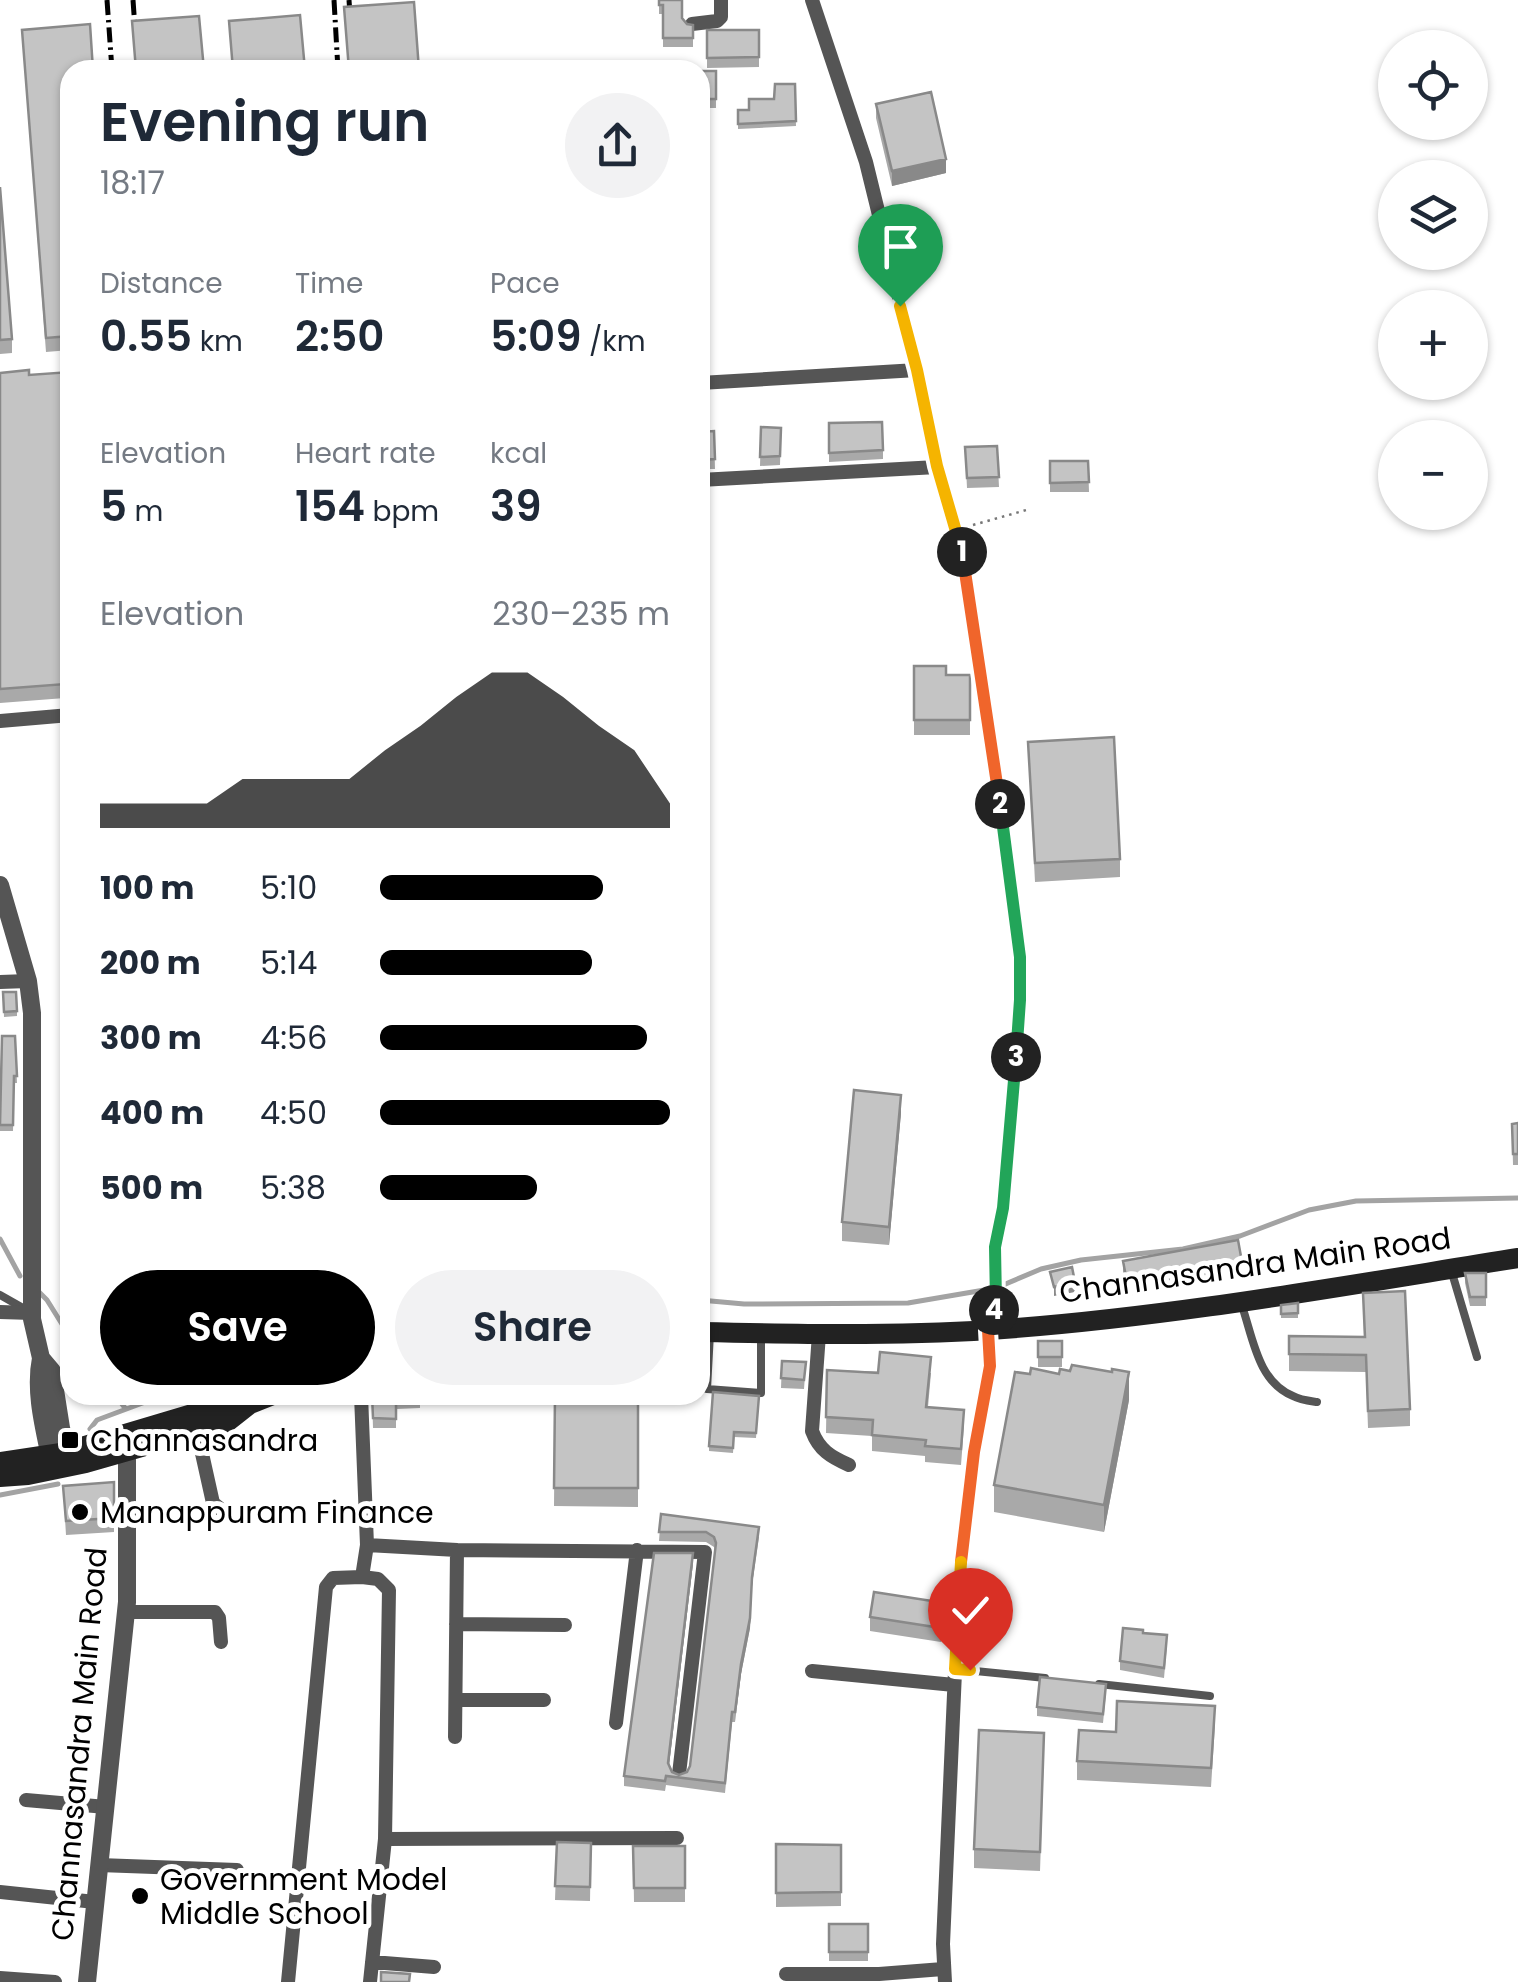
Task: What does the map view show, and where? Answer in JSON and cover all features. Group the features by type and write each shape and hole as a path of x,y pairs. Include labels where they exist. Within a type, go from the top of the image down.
{"main road":[{"name":"Channasandra Main Road","path":"710,1332 988,1330 1161,1314 1518,1258"},
{"path":"128,1443 222,1405"},
{"path":"0,1477 128,1443 226,1423 249,1405"},
{"path":"0,1462 60,1461"}],"street":[{"path":"692,24 717,21 721,17 721,0"},
{"path":"786,1974 944,1975 959,1581 974,1452 990,1366 988,1330 996,1302 995,1247 1003,1208 1020,1000 1020,957 1010,869 968,582 866,162 812,0"},
{"path":"710,381 917,370"},
{"path":"710,479 937,466"},
{"path":"0,722 60,716"},
{"path":"0,884 28,981 32,1013 32,1312 41,1358 38,1376 60,1461"},
{"path":"0,982 28,981"},
{"path":"0,1312 32,1312"},
{"path":"819,1334 812,1431 824,1451 848,1465"},
{"path":"362,1405 367,1545 362,1578"},
{"path":"196,1431 212,1503 228,1516"},
{"name":"Channasandra Main Road","path":"87,1982 126,1612 128,1443"},
{"path":"367,1545 458,1550 705,1552 680,1774"},
{"path":"455,1737 458,1550"},
{"path":"616,1723 637,1550"},
{"path":"288,1982 326,1586 333,1578 378,1580 389,1590 384,1839 370,1982"},
{"path":"126,1612 215,1612 220,1642"},
{"path":"456,1624 565,1626"},
{"path":"812,1671 955,1677"},
{"path":"456,1700 544,1700"},
{"path":"26,1800 106,1806"},
{"path":"384,1839 678,1838"},
{"path":"99,1865 237,1870"},
{"path":"0,1892 96,1902"},
{"path":"372,1962 434,1967"},
{"path":"0,1978 56,1982"}],"lane":[{"path":"1450,1269 1477,1358"},
{"path":"0,1295 32,1312"},
{"path":"1240,1301 1266,1375 1294,1397 1317,1402"},
{"path":"710,1389 762,1393 762,1333"},
{"path":"955,1677 1062,1680"},
{"path":"1081,1682 1210,1696"}],"path":[{"path":"957,530 1030,509"}],"building":[{"path":"659,0 682,0 682,18 693,25 693,38 663,38 663,5 659,5"},
{"path":"414,2 418,60 348,60 344,7"},
{"path":"300,15 304,60 232,60 229,21"},
{"path":"199,16 203,60 135,60 132,21"},
{"path":"90,24 92,60 60,60 60,337 46,338 22,30"},
{"path":"707,30 759,30 759,57 707,58"},
{"path":"710,71 716,71 716,99 710,99"},
{"path":"775,84 795,84 796,121 738,124 738,110 749,110 749,99 774,99"},
{"path":"931,92 946,159 892,171 876,104"},
{"path":"0,187 12,339 0,340"},
{"path":"0,373 60,373 60,684 0,689"},
{"path":"882,422 883,450 829,453 829,423"},
{"path":"761,427 781,428 780,456 760,457"},
{"path":"710,431 714,431 715,459 710,459"},
{"path":"997,446 999,477 967,478 965,447"},
{"path":"1050,461 1088,461 1089,482 1050,483"},
{"path":"914,666 946,666 946,675 970,675 970,720 914,720"},
{"path":"1114,737 1120,859 1035,863 1028,742"},
{"path":"3,992 16,992 17,1011 4,1012"},
{"path":"2,1036 15,1036 13,1125 0,1125"},
{"path":"854,1090 901,1095 889,1227 842,1222"},
{"path":"1518,1123 1518,1154 1513,1154 1512,1124"},
{"path":"1238,1240 1242,1262 1127,1282 1123,1261"},
{"path":"1072,1267 1075,1282 1054,1287 1050,1272"},
{"path":"1465,1273 1486,1273 1486,1297 1470,1297"},
{"path":"1405,1291 1410,1409 1368,1411 1366,1355 1289,1354 1289,1336 1365,1337 1363,1293"},
{"path":"1298,1303 1298,1313 1281,1314 1281,1305"},
{"path":"1038,1341 1062,1341 1062,1357 1038,1357"},
{"path":"880,1352 931,1357 926,1407 964,1410 961,1449 925,1446 926,1440 872,1435 873,1420 826,1417 827,1370 878,1373"},
{"path":"782,1361 806,1362 804,1380 781,1378"},
{"path":"1072,1365 1129,1372 1104,1505 994,1485 1015,1372 1030,1374 1031,1368 1059,1374 1060,1369 1070,1371"},
{"path":"713,1392 759,1396 756,1433 734,1432 733,1448 709,1446"},
{"path":"372,1405 396,1405 396,1419 373,1418"},
{"path":"555,1405 638,1405 638,1488 554,1488"},
{"path":"114,1482 114,1518 66,1521 63,1486"},
{"path":"661,1514 759,1527 750,1618 732,1712 725,1783 624,1776 654,1553 693,1553 668,1763 672,1772 679,1775 690,1766 716,1543 706,1532 659,1532"},
{"path":"874,1592 945,1603 941,1628 870,1617"},
{"path":"1123,1628 1167,1635 1164,1668 1120,1661"},
{"path":"1040,1677 1106,1684 1103,1714 1037,1707"},
{"path":"1117,1701 1215,1706 1211,1768 1077,1761 1079,1730 1116,1732"},
{"path":"979,1730 1044,1733 1040,1852 974,1849"},
{"path":"557,1842 591,1843 590,1887 555,1886"},
{"path":"776,1844 841,1845 841,1892 776,1893"},
{"path":"633,1846 685,1846 685,1888 634,1888"},
{"path":"829,1924 868,1924 868,1952 829,1952"},
{"path":"381,1972 410,1974 409,1982 381,1982"}],"waterway":[{"path":"710,1301 908,1303 996,1288 1041,1269 1081,1260 1183,1249 1240,1236 1309,1210 1356,1201 1518,1198"},
{"path":"0,1239 20,1276"},
{"path":"39,1292 60,1321"},
{"path":"90,1429 97,1420 137,1405"},
{"path":"0,1495 58,1484"}],"railway":[{"path":"107,0 111,60"},
{"path":"133,0 137,60"},
{"path":"334,0 337,60"},
{"path":"349,0 353,60"}],"place":[{"name":"Channasandra","path":"70,1440"},
{"name":"Manappuram Finance","path":"80,1512"},
{"name":"Government Model Middle School","path":"140,1896"}],"route":[{"path":"900,306 964,563 1020,957 1003,1208 995,1247 996,1302 988,1330 990,1366 974,1452 959,1581 955,1669 970,1670"}]}
